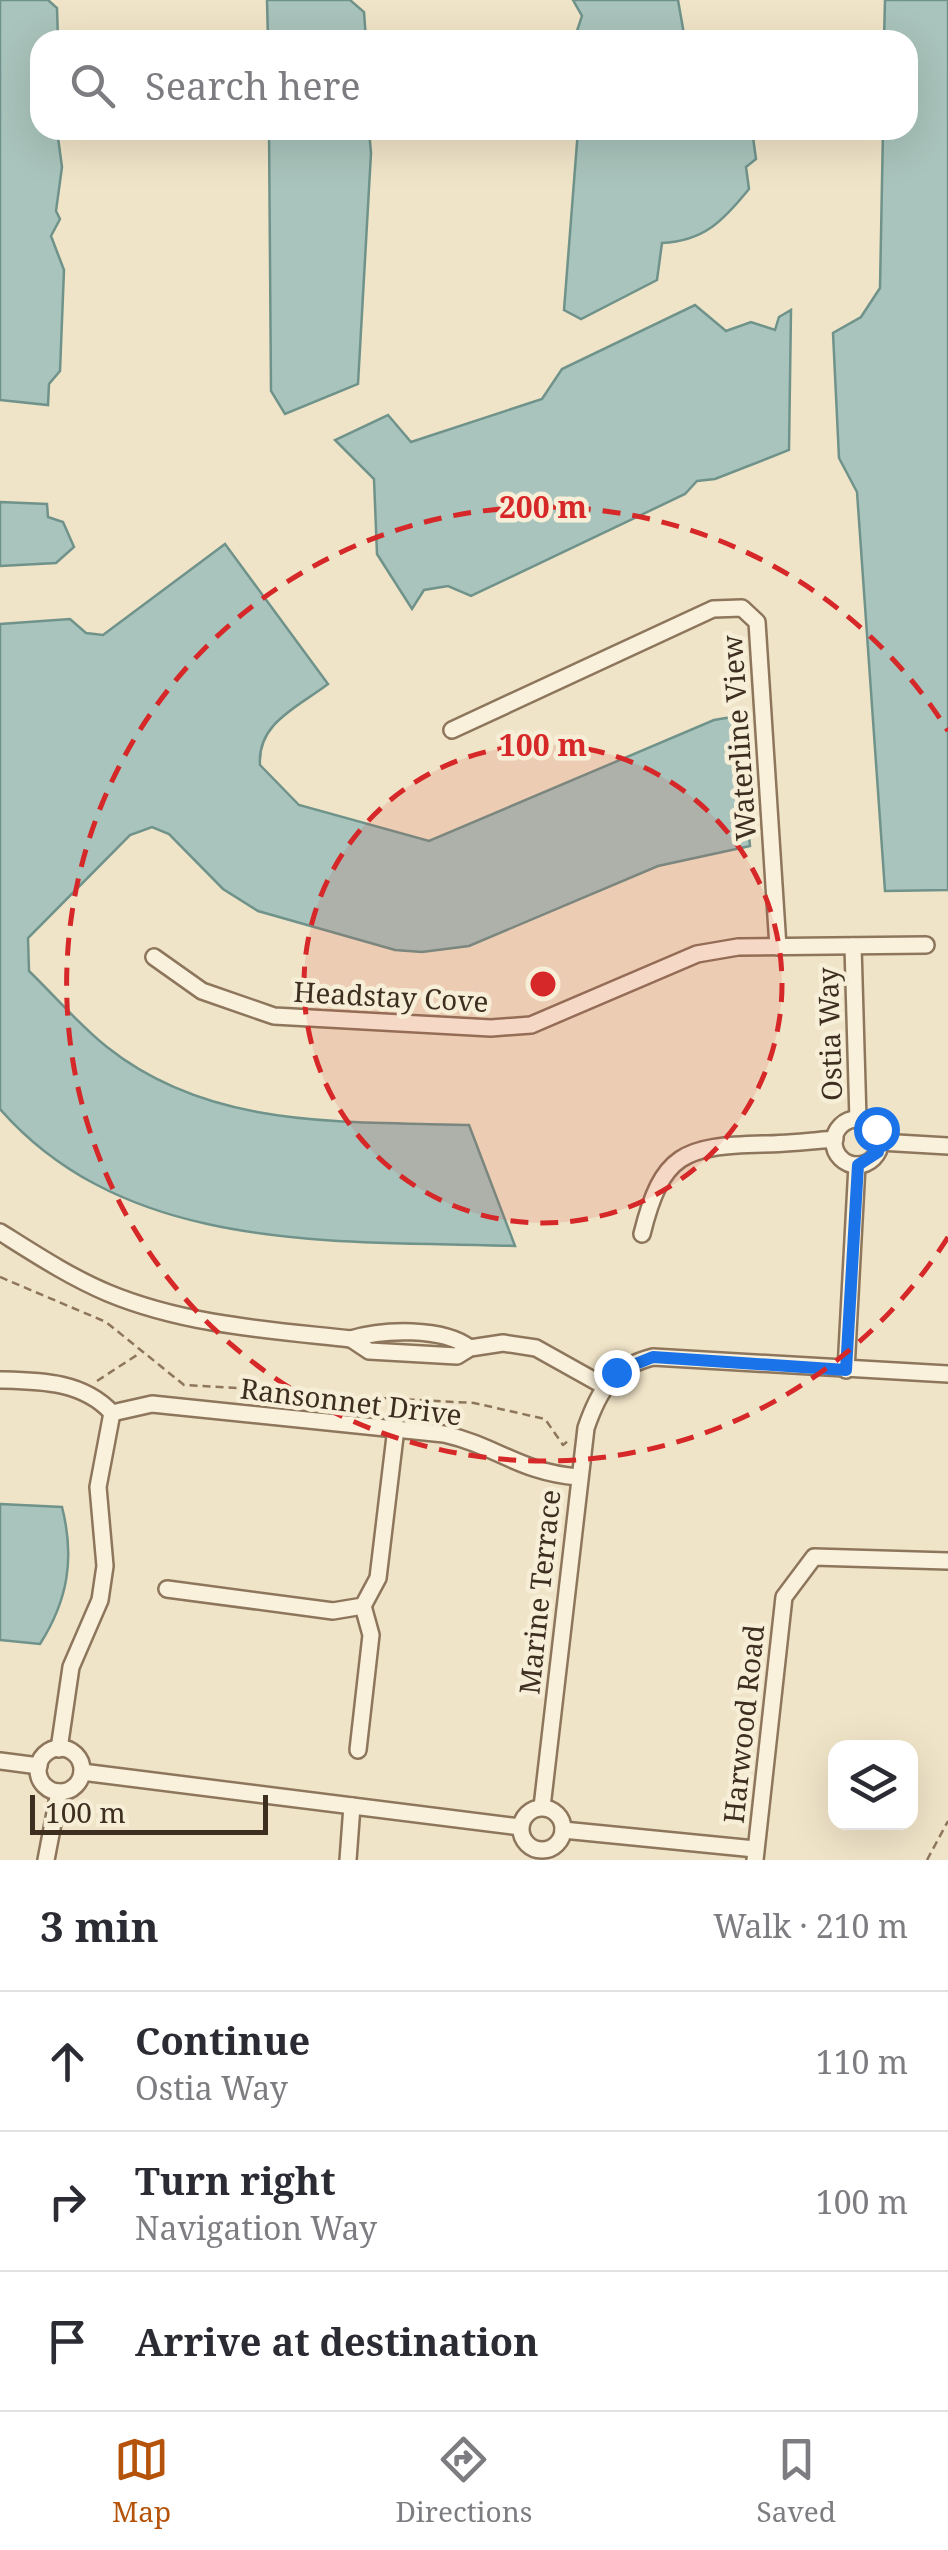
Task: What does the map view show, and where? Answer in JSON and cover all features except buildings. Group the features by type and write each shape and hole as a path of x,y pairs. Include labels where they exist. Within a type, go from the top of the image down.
{"street":[{"name":"Waterline View","path":"452,730 712,609 742,608 757,622 778,947"},
{"name":"Headstay Cove","path":"154,957 202,991 274,1016 492,1028 530,1025 697,954 778,947 926,945"},
{"name":"Ostia Way","path":"853,946 858,1120"},
{"path":"858,1120 876,1129 880,1142 872,1160 858,1165 843,1160 835,1139 843,1124 858,1120"},
{"path":"642,1234 652,1192 666,1169 684,1153 713,1144 835,1139"},
{"path":"880,1142 948,1146"},
{"path":"846,1370 858,1165"},
{"path":"0,1232 105,1292 161,1311 218,1324 352,1338 368,1333 455,1336 470,1348 503,1344 536,1348 604,1386 616,1372 653,1357 948,1374"},
{"path":"0,1380 51,1382 91,1396 112,1413 98,1488 104,1566 100,1600 71,1667 58,1748"},
{"name":"Marine Terrace","path":"542,1807 578,1477 586,1428 604,1386"},
{"name":"Ransonnet Drive","path":"112,1413 152,1404 396,1428 466,1439 526,1469 578,1477"},
{"path":"358,1750 371,1634 363,1606 378,1578 396,1428"},
{"name":"Harwood Road","path":"564,1830 755,1854 784,1597 802,1568 814,1557 948,1560"},
{"path":"167,1588 332,1611 363,1606"},
{"path":"58,1748 76,1755 82,1772 77,1784 59,1792 41,1781 39,1766 46,1754 58,1748"},
{"path":"0,1762 39,1766"},
{"path":"82,1772 520,1827"},
{"path":"46,1860 59,1792"},
{"path":"348,1860 352,1806"},
{"path":"542,1807 555,1812 564,1830 551,1848 536,1855 524,1841 520,1827 530,1811 542,1807"}],"path":[{"path":"0,1276 106,1322 184,1385 273,1390 306,1398 325,1395 360,1404 381,1398 474,1403 545,1418 563,1445 586,1428"},
{"path":"91,1396 98,1379 142,1353"},
{"path":"926,1860 948,1821"}],"water":[{"path":"0,0 48,0 57,8 58,30 30,30 30,140 58,140 62,167 56,211 60,219 51,236 64,270 60,371 49,384 48,405 0,400"},
{"path":"267,0 350,0 364,12 365,30 268,30"},
{"path":"573,0 678,0 683,30 577,30 582,16"},
{"path":"885,0 948,0 948,890 885,891 857,492 839,458 833,333 861,317 880,288 883,140 918,140 918,30 884,30"},
{"path":"269,140 370,140 358,384 285,414 271,391"},
{"path":"577,140 753,140 756,159 746,167 749,189 712,227 690,238 662,243 657,280 581,319 564,310"},
{"path":"695,305 726,331 751,322 775,330 779,317 791,310 789,450 715,479 697,481 685,494 471,596 448,586 424,590 412,609 377,554 374,479 335,440 388,415 411,442 542,399 562,369"},
{"path":"0,502 47,504 48,517 63,522 74,547 56,563 0,566"},
{"path":"225,544 328,684 282,717 265,738 261,750 260,765 299,805 429,841 714,720 738,716 750,846 658,866 469,946 422,952 395,950 258,911 223,889 169,834 152,827 130,835 28,938 29,971 87,1029 147,1074 190,1094 280,1116 469,1125 515,1246 309,1239 240,1230 173,1215 110,1192 52,1157 0,1109 0,624 70,619 86,633 103,635"},
{"path":"0,1504 62,1507 68,1544 66,1578 57,1611 40,1644 0,1640"}],"route":[{"path":"616,1372 653,1357 846,1370 858,1165 872,1160 878,1152 876,1129"}]}
